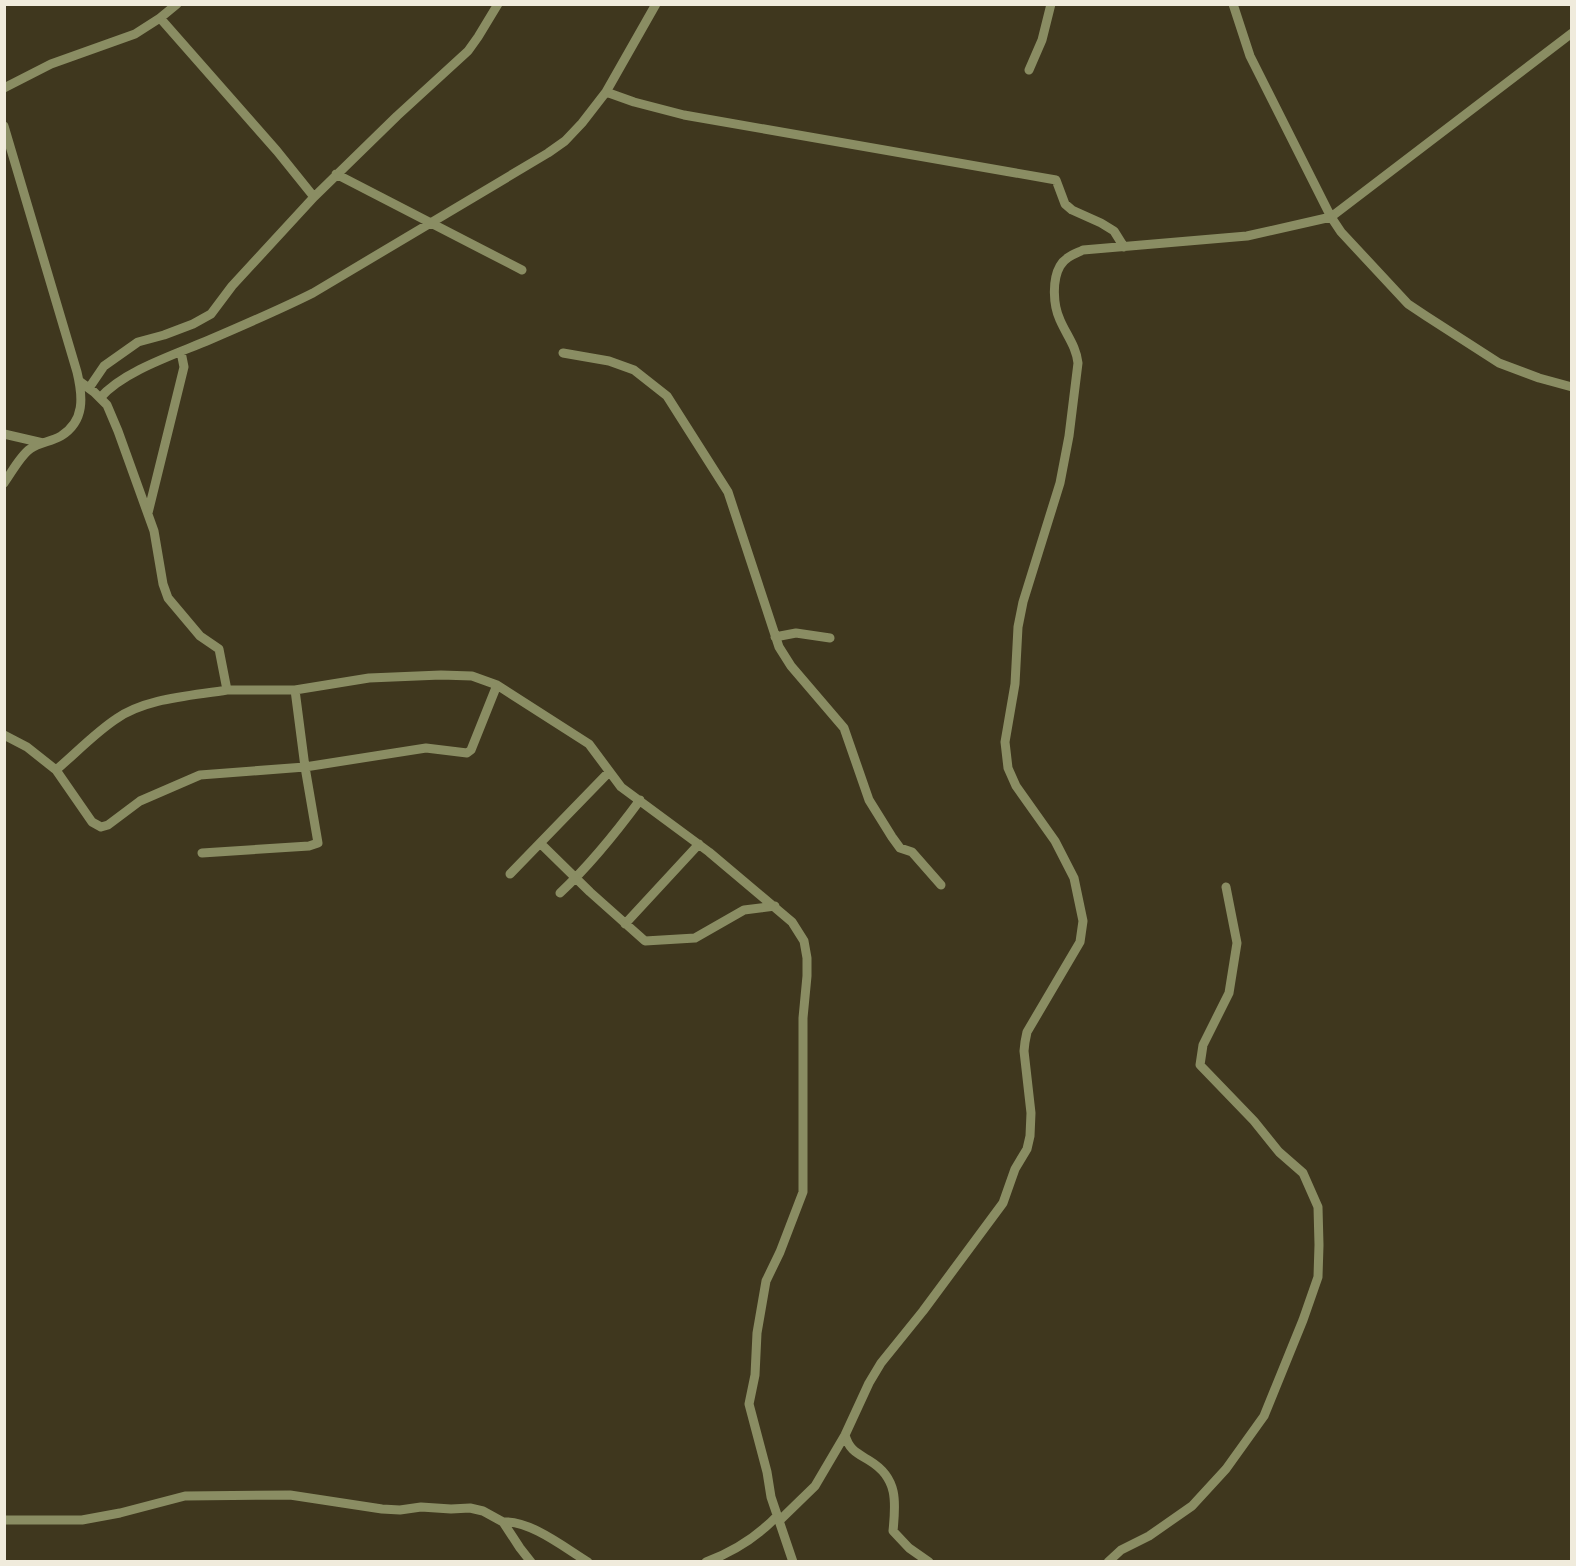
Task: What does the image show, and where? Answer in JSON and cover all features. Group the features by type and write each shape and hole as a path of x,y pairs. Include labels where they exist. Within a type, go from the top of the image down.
{"street":[{"path":"4,88 51,64 135,34 177,4"},
{"path":"89,388 104,366 131,346 192,324 211,314 232,286 336,174 468,51 498,4"},
{"path":"100,398 108,388 123,379 313,293 565,141 606,92 656,4"},
{"path":"1029,70 1042,40 1051,4"},
{"path":"1233,4 1251,56 1330,217 1341,232 1408,304 1499,363 1572,387"},
{"path":"160,18 277,151 314,197"},
{"path":"706,1562 738,1548 778,1519 815,1486 845,1435 881,1363 923,1311 1003,1203 1015,1169 1027,1149 1031,1113 1024,1051 1027,1032 1080,942 1083,921 1074,878 1055,841 1016,786 1008,768 1005,742 1015,684 1018,627 1023,602 1060,483 1077,372 1076,351 1056,309 1054,294 1060,265 1070,256 1083,250 1247,236 1330,217 1572,33"},
{"path":"606,92 684,115 1056,180 1065,204 1072,210 1114,231 1124,247"},
{"path":"4,126 79,381 82,404 80,412 66,432 60,437 31,448 4,483"},
{"path":"336,174 522,270"},
{"path":"148,513 184,367 181,352"},
{"path":"562,353 609,361 634,370 667,396 728,492 779,647 791,666 844,728 868,800 882,823 900,849 912,852 941,885"},
{"path":"79,381 106,405 118,431 154,531 168,598 200,636 219,649 226,690"},
{"path":"6,435 44,443"},
{"path":"775,637 796,633 830,638"},
{"path":"56,770 116,718 158,702 226,690 295,690 369,678 472,676 497,685 589,744 621,787 699,844 792,922 804,941 807,976 804,1018 803,1192 784,1243 766,1281 757,1333 755,1375 749,1404 778,1519 793,1562"},
{"path":"4,735 27,747 56,770 93,822 101,827 108,825 140,801 200,775 305,766 426,748 467,753 471,750 497,685"},
{"path":"202,853 309,846 318,843 295,690"},
{"path":"510,874 609,772"},
{"path":"560,893 611,840 640,800"},
{"path":"540,843 645,941 695,938 744,910 774,906"},
{"path":"625,924 699,844"},
{"path":"1108,1562 1121,1550 1149,1536 1192,1506 1226,1469 1264,1416 1318,1277 1318,1208 1303,1173 1279,1152 1254,1121 1200,1065 1203,1045 1229,993 1237,943 1226,887"},
{"path":"845,1435 852,1451 872,1462 887,1476 896,1500 893,1531 909,1548 926,1561"},
{"path":"4,1520 82,1520 120,1513 185,1496 290,1495 382,1509 470,1508 483,1511 503,1522 531,1562"},
{"path":"503,1522 512,1521 545,1534 588,1562"}]}
